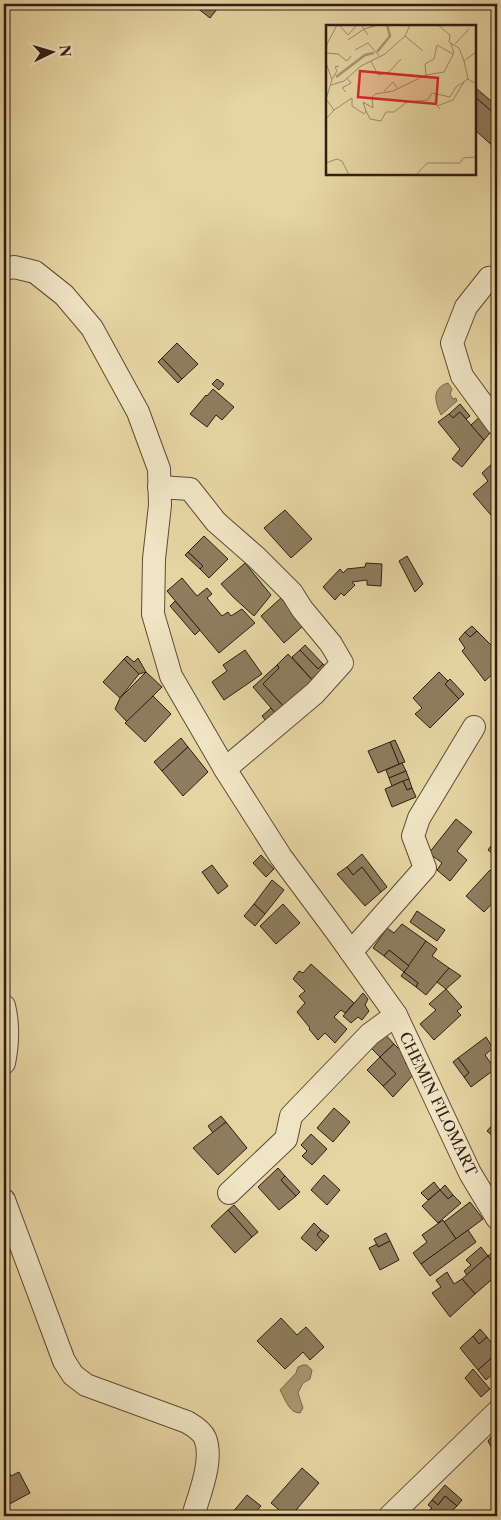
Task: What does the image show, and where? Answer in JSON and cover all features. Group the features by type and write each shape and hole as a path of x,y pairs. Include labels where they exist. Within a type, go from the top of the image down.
{"street":[{"name":"CHEMIN FILOMART","path":"4,269 14,267 35,272 64,295 92,328 138,412 159,470 160,505 154,560 153,614 171,676 225,769 281,857 396,1015 470,1173 497,1218"},
{"path":"497,277 489,278 466,308 452,343 462,376 497,424"},
{"path":"159,487 190,489 216,522 256,557 292,593 331,644 342,663 315,693 225,769"},
{"path":"351,952 425,868 413,836 419,818 474,727"},
{"path":"4,1006 8,1021 8,1043 4,1063"},
{"name":"CHEMIN FILOMART","path":"229,1193 286,1139 291,1116 370,1034 396,1015"},
{"path":"4,1200 64,1361 73,1375 86,1385 187,1422 197,1428 205,1438 208,1457 193,1516"},
{"path":"390,1516 497,1412"}],"shaded area":[{"path":"448,383 452,389 450,394 457,401 441,415 436,396 439,388"},
{"path":"307,1365 312,1370 310,1379 303,1383 298,1393 303,1408 300,1413 290,1408 280,1390 296,1373 298,1367"}],"building":[{"path":"192,4 221,4 210,18"},
{"path":"477,89 497,106 497,116 476,98"},
{"path":"476,98 497,116 497,150 476,131"},
{"path":"177,343 198,364 182,379 162,358"},
{"path":"162,358 182,379 178,383 158,362"},
{"path":"217,379 224,384 219,390 212,384"},
{"path":"213,389 234,407 222,420 216,415 207,427 190,414"},
{"path":"460,404 470,416 466,419 460,412 453,418 449,414"},
{"path":"460,412 484,440 462,467 452,459 460,449 438,422 449,414 453,418"},
{"path":"485,412 494,428 484,440 471,425"},
{"path":"495,461 497,464 496,521 473,494 488,481 482,473"},
{"path":"285,510 312,539 291,558 264,528"},
{"path":"204,536 228,559 209,578 200,569 203,566 188,552"},
{"path":"188,552 203,566 200,569 185,555"},
{"path":"407,556 423,584 415,592 399,561"},
{"path":"245,563 271,595 254,616 221,584"},
{"path":"366,563 382,564 381,586 367,585 367,580 352,582 355,585 344,596 341,593 335,600 323,587 340,569 343,573 347,569 365,567"},
{"path":"182,578 197,596 207,588 212,594 207,598 222,616 228,612 231,616 242,609 255,623 219,653 167,591"},
{"path":"281,598 303,626 284,643 261,616"},
{"path":"175,601 200,630 195,635 170,606"},
{"path":"472,626 477,631 470,637 465,632"},
{"path":"477,631 497,651 497,670 485,681 462,651 465,648 459,639 465,632 470,637"},
{"path":"305,645 323,664 318,669 300,650"},
{"path":"245,650 262,674 224,700 212,682 227,671 223,665"},
{"path":"300,650 318,669 323,664 327,669 314,682 292,657"},
{"path":"288,654 314,682 285,708 263,684 279,668 277,665"},
{"path":"127,656 134,662 138,658 146,672 139,674 124,659"},
{"path":"124,659 139,674 120,698 103,682"},
{"path":"277,665 279,668 263,684 285,708 278,716 253,687"},
{"path":"146,672 162,687 127,722 115,709 120,698"},
{"path":"439,672 448,681 445,684 459,699 430,728 415,714 422,708 413,698"},
{"path":"450,679 464,694 459,699 445,684"},
{"path":"153,696 171,714 145,742 125,723"},
{"path":"271,708 278,716 270,726 262,716"},
{"path":"181,738 188,747 162,771 154,762"},
{"path":"395,740 405,762 399,764 390,742"},
{"path":"390,742 399,764 378,773 368,751"},
{"path":"188,747 208,772 183,796 162,771"},
{"path":"402,763 406,771 389,778 386,770"},
{"path":"406,771 409,779 392,786 389,778"},
{"path":"409,779 412,788 407,790 403,781"},
{"path":"403,781 407,790 412,788 416,797 392,807 385,789"},
{"path":"456,819 472,832 457,851 467,860 450,881 437,870 442,863 429,853"},
{"path":"497,838 497,857 488,850"},
{"path":"362,854 387,887 381,892 362,867 353,875 347,867"},
{"path":"261,855 274,869 266,877 253,863"},
{"path":"212,865 228,886 218,894 202,872"},
{"path":"347,867 353,875 362,867 381,892 365,906 337,874"},
{"path":"490,870 497,876 497,898 484,912 466,896"},
{"path":"272,880 284,890 265,914 254,904"},
{"path":"254,904 265,914 255,926 244,916"},
{"path":"283,904 300,923 276,944 260,926"},
{"path":"417,911 445,930 437,941 410,922"},
{"path":"402,924 426,941 409,966 389,950 384,956 373,948 387,928 394,933"},
{"path":"426,941 437,949 432,956 449,968 426,995 416,987 418,983 404,972"},
{"path":"389,950 409,966 404,972 384,956"},
{"path":"311,964 354,1003 345,1013 341,1010 334,1017 347,1029 335,1043 325,1033 318,1040 297,1012 305,1003 299,996 305,991 293,979 299,971 303,973"},
{"path":"449,968 461,976 446,989 437,982"},
{"path":"404,972 418,983 416,987 401,976"},
{"path":"446,989 462,1007 457,1011 461,1015 434,1040 420,1024 436,1010 429,1004"},
{"path":"363,993 368,999 365,1005 369,1011 362,1020 358,1017 351,1023 343,1016"},
{"path":"383,1032 394,1044 380,1057 370,1047"},
{"path":"486,1037 493,1048 485,1055 495,1069 471,1087 464,1077 469,1073 458,1058"},
{"path":"394,1044 409,1059 405,1063 415,1073 393,1097 383,1086 396,1074 380,1057"},
{"path":"380,1057 396,1074 383,1086 367,1070"},
{"path":"458,1058 469,1073 464,1077 453,1062"},
{"path":"334,1108 350,1122 333,1142 317,1128"},
{"path":"221,1116 226,1122 213,1133 208,1126"},
{"path":"496,1121 497,1134 494,1137 487,1131"},
{"path":"226,1122 247,1148 218,1175 193,1148"},
{"path":"311,1134 327,1149 312,1165 302,1156 307,1151 301,1145"},
{"path":"278,1168 285,1176 281,1180 296,1196 279,1210 258,1187"},
{"path":"324,1175 340,1190 327,1205 311,1190"},
{"path":"285,1176 300,1192 296,1196 281,1180"},
{"path":"434,1182 440,1190 428,1200 421,1193"},
{"path":"445,1185 453,1195 448,1199 440,1190"},
{"path":"440,1190 448,1199 453,1195 461,1203 438,1223 422,1206"},
{"path":"470,1202 483,1219 456,1239 444,1222"},
{"path":"234,1205 258,1232 252,1237 228,1210"},
{"path":"228,1210 252,1237 235,1253 211,1226"},
{"path":"443,1220 456,1239 421,1264 413,1253 427,1242 422,1235"},
{"path":"314,1223 321,1230 317,1235 324,1242 316,1251 301,1238"},
{"path":"321,1230 329,1236 324,1242 317,1235"},
{"path":"468,1230 476,1242 430,1276 421,1264"},
{"path":"386,1233 390,1241 378,1247 374,1239"},
{"path":"390,1241 399,1260 380,1270 369,1248 377,1244 378,1247"},
{"path":"481,1247 488,1256 467,1275 464,1271 471,1265 466,1260"},
{"path":"494,1251 497,1254 497,1268 488,1256"},
{"path":"488,1256 497,1268 497,1275 475,1294 462,1279"},
{"path":"447,1272 454,1284 462,1279 475,1294 450,1317 432,1293 441,1287 436,1280"},
{"path":"281,1318 297,1335 306,1327 324,1347 310,1360 303,1352 285,1369 257,1341"},
{"path":"480,1329 487,1337 479,1344 473,1336"},
{"path":"473,1336 479,1344 487,1337 497,1351 478,1370 460,1348"},
{"path":"497,1353 497,1370 486,1380 478,1370"},
{"path":"473,1369 490,1389 481,1397 465,1378"},
{"path":"497,1429 497,1458 488,1441"},
{"path":"6,1467 11,1476 19,1472 30,1493 4,1507 4,1468"},
{"path":"302,1468 319,1483 291,1516 286,1516 271,1503"},
{"path":"445,1485 462,1500 457,1506 445,1496 438,1505 432,1500"},
{"path":"247,1495 261,1506 252,1516 236,1516 232,1513"},
{"path":"445,1496 457,1506 447,1516 423,1515 432,1508 428,1505 432,1500 438,1505"}]}
